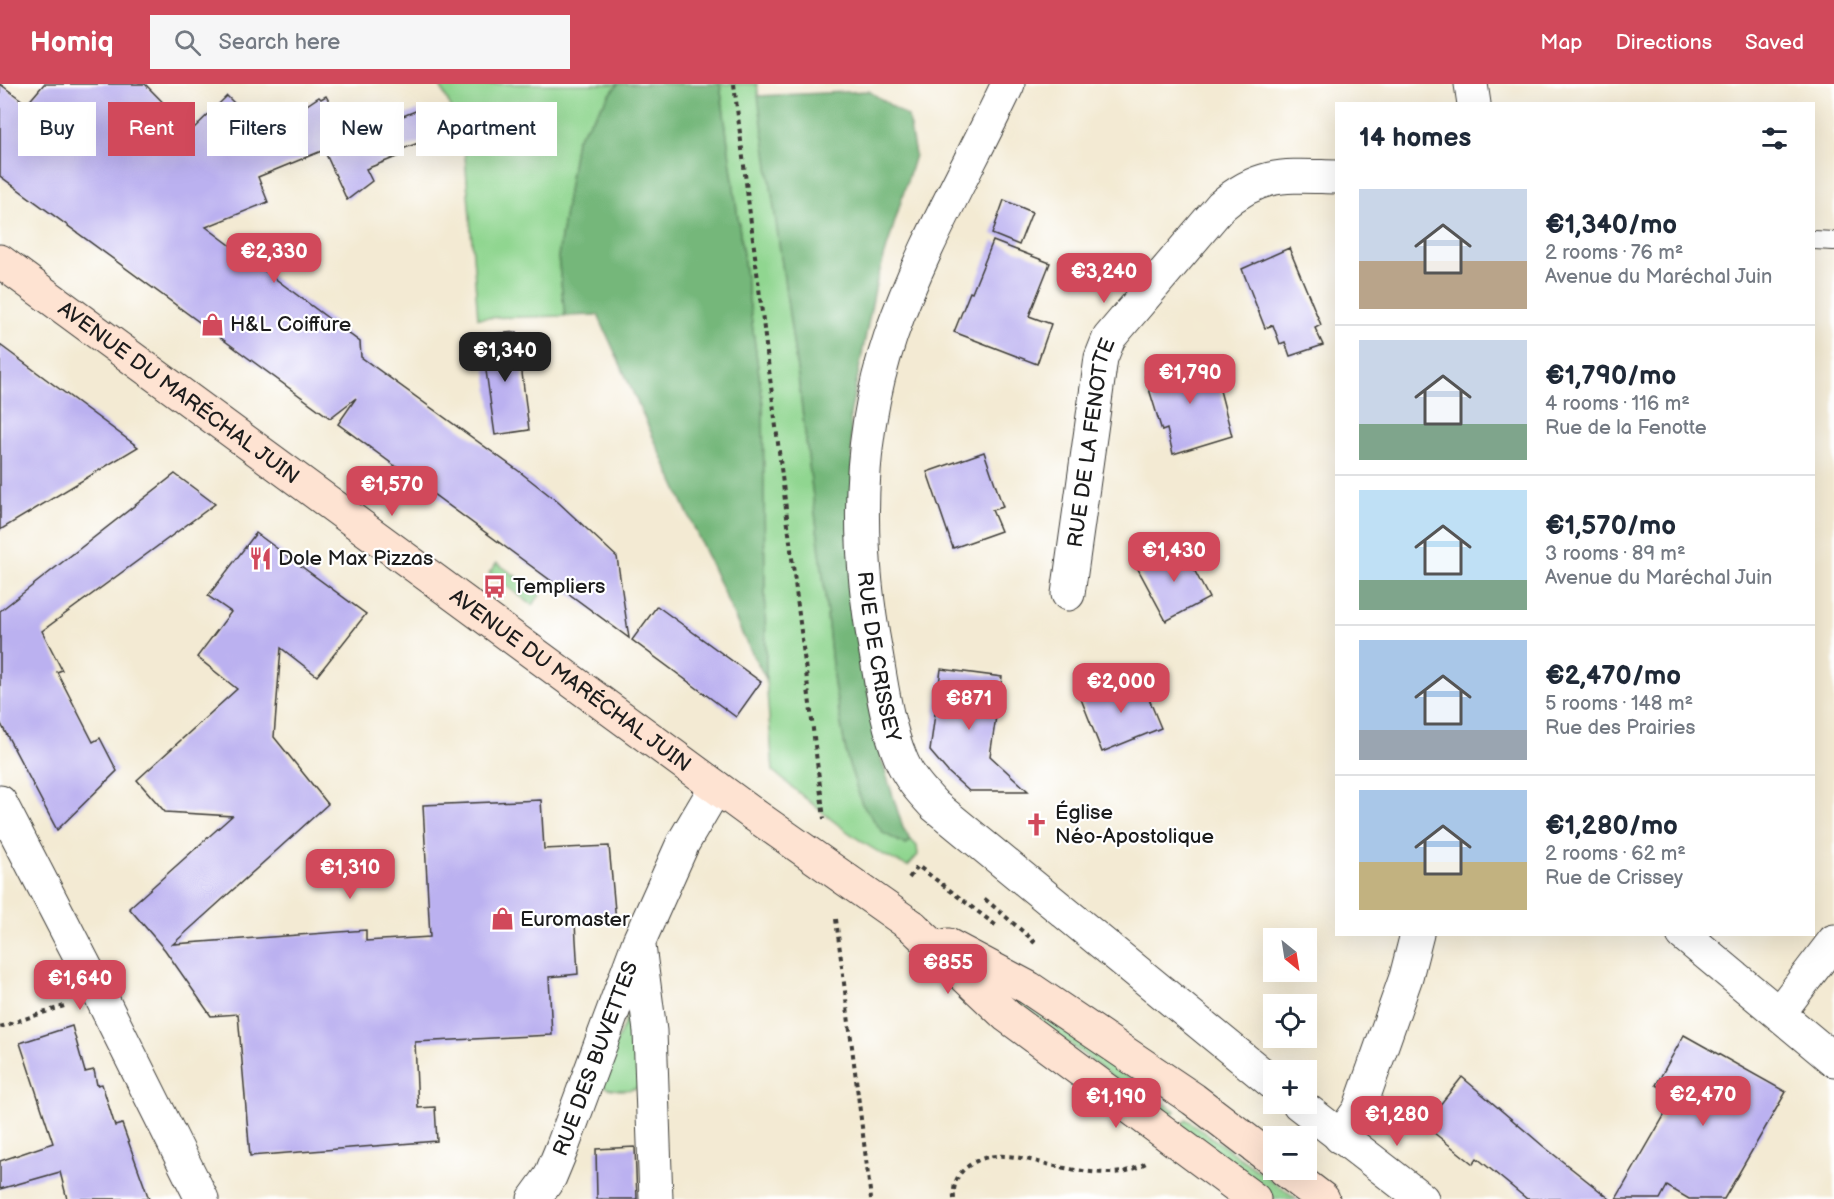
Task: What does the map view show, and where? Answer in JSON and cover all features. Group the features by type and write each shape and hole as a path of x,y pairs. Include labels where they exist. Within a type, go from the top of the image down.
{"main road":[{"name":"AVENUE DU MARÉCHAL JUIN","path":"0,261 753,814 912,926 1029,988 1193,1099 1263,1153"},
{"name":"AVENUE DU MARÉCHAL JUIN","path":"912,926 1007,1016 1254,1199"},
{"path":"1298,1180 1323,1199"}],"street":[{"name":"RUE DE CRISSEY","path":"1008,84 911,286 891,336 868,435 862,487 862,547 867,606 893,736 901,760 910,776 935,806 1263,1075"},
{"path":"1471,84 1474,102"},
{"name":"RUE DE LA FENOTTE","path":"1068,594 1101,358 1108,338 1221,206 1237,192 1257,182 1278,176 1335,177"},
{"name":"RUE DES BUVETTES","path":"534,1199 550,1177 562,1148 639,941 683,843 716,787"},
{"path":"0,802 202,1199"},
{"path":"1340,1137 1359,1110 1406,977 1416,936"},
{"path":"1685,936 1834,1060"},
{"path":"639,941 650,1031 656,1199"},
{"path":"1779,1013 1834,941"},
{"path":"1311,1114 1422,1199"}],"lane":[{"path":"1815,240 1834,242"}],"path":[{"path":"734,84 824,819"},
{"path":"909,878 918,866 999,928"},
{"path":"980,894 1034,941 1027,949"},
{"path":"836,914 871,1199"},
{"path":"0,1027 74,1003"},
{"path":"954,1199 955,1183 960,1172 984,1157 1000,1155 1057,1167 1111,1173 1131,1170 1150,1158"}],"green space":[{"path":"439,84 618,84 576,140 558,257 565,316 478,318 465,156 557,156 557,102 448,102"},
{"path":"618,84 720,84 763,405 766,679 744,638 598,315 565,316 558,257 576,140"},
{"path":"720,84 757,84 798,377 834,684 847,758 862,804 883,832 906,845 911,840 917,846 918,855 908,866 873,849 821,811 773,771 766,679 763,405"},
{"path":"869,91 908,117 915,155 876,284 850,415 865,674 881,758 903,828 911,840 906,845 883,833 862,804 847,758 834,684 798,377 758,96"},
{"path":"497,563 541,594 532,605 489,573"},
{"path":"637,993 642,1087 614,1090 599,1084"},
{"path":"1010,995 1055,1024 1175,1111 1169,1120 1007,996"},
{"path":"1186,1119 1263,1174 1263,1180 1271,1180 1297,1199 1275,1199 1179,1128"}],"building":[{"path":"0,84 24,102 18,102 18,156 96,156 96,102 29,102 44,84 145,84 163,102 108,102 108,156 195,156 195,127 207,115 207,156 308,156 308,104 319,97 321,99 326,96 329,102 320,102 320,152 258,177 268,202 206,227 360,342 361,357 520,472 558,502 617,557 629,638 338,424 356,398 330,418 0,176"},
{"path":"227,96 233,102 221,102"},
{"path":"416,111 416,144 404,148 404,116"},
{"path":"327,156 399,156 366,169 372,181 347,200"},
{"path":"1004,200 1032,212 1019,245 992,234"},
{"path":"993,241 1050,263 1029,316 1051,324 1037,364 954,332"},
{"path":"1289,248 1321,325 1315,328 1323,345 1290,356 1285,342 1280,344 1273,325 1265,328 1242,269"},
{"path":"517,332 529,430 495,435 481,335"},
{"path":"0,345 138,447 0,530"},
{"path":"1211,356 1232,436 1173,454 1167,429 1162,431 1145,376"},
{"path":"984,452 1003,507 992,510 1001,531 953,548 927,472"},
{"path":"175,474 215,504 42,631 62,670 57,672 93,742 100,738 117,771 57,830 0,722 0,611"},
{"path":"256,533 366,614 317,676 281,648 274,737 328,804 173,944 366,930 366,941 430,937 423,805 541,800 544,849 609,846 616,921 575,923 578,974 549,977 552,1035 415,1042 418,1108 435,1107 437,1141 250,1156 238,1014 211,1016 165,950 129,908 232,816 165,812 137,780 237,689 197,657 231,612 208,596"},
{"path":"1181,545 1209,598 1166,621 1138,569"},
{"path":"657,606 761,682 736,717 632,640"},
{"path":"941,669 1002,677 990,756 1028,791 969,791 930,751"},
{"path":"1140,677 1161,728 1102,752 1081,699"},
{"path":"72,1026 85,1072 94,1070 97,1085 102,1084 115,1126 122,1124 149,1199 67,1199 60,1172 0,1189 0,1161 53,1143 20,1043"},
{"path":"1684,1035 1786,1092 1724,1199 1689,1199 1667,1186 1660,1199 1616,1199 1676,1095 1656,1085"},
{"path":"1462,1077 1610,1199 1527,1199 1477,1158 1473,1164 1424,1125"},
{"path":"635,1147 637,1199 597,1199 596,1149"}],"place":[{"name":"H&L Coiffure","path":"212,324"},
{"name":"Dole Max Pizzas","path":"260,558"},
{"name":"Templiers","path":"495,586"},
{"name":"Église Néo-Apostolique","path":"1037,824"},
{"name":"Euromaster","path":"502,919"}]}
